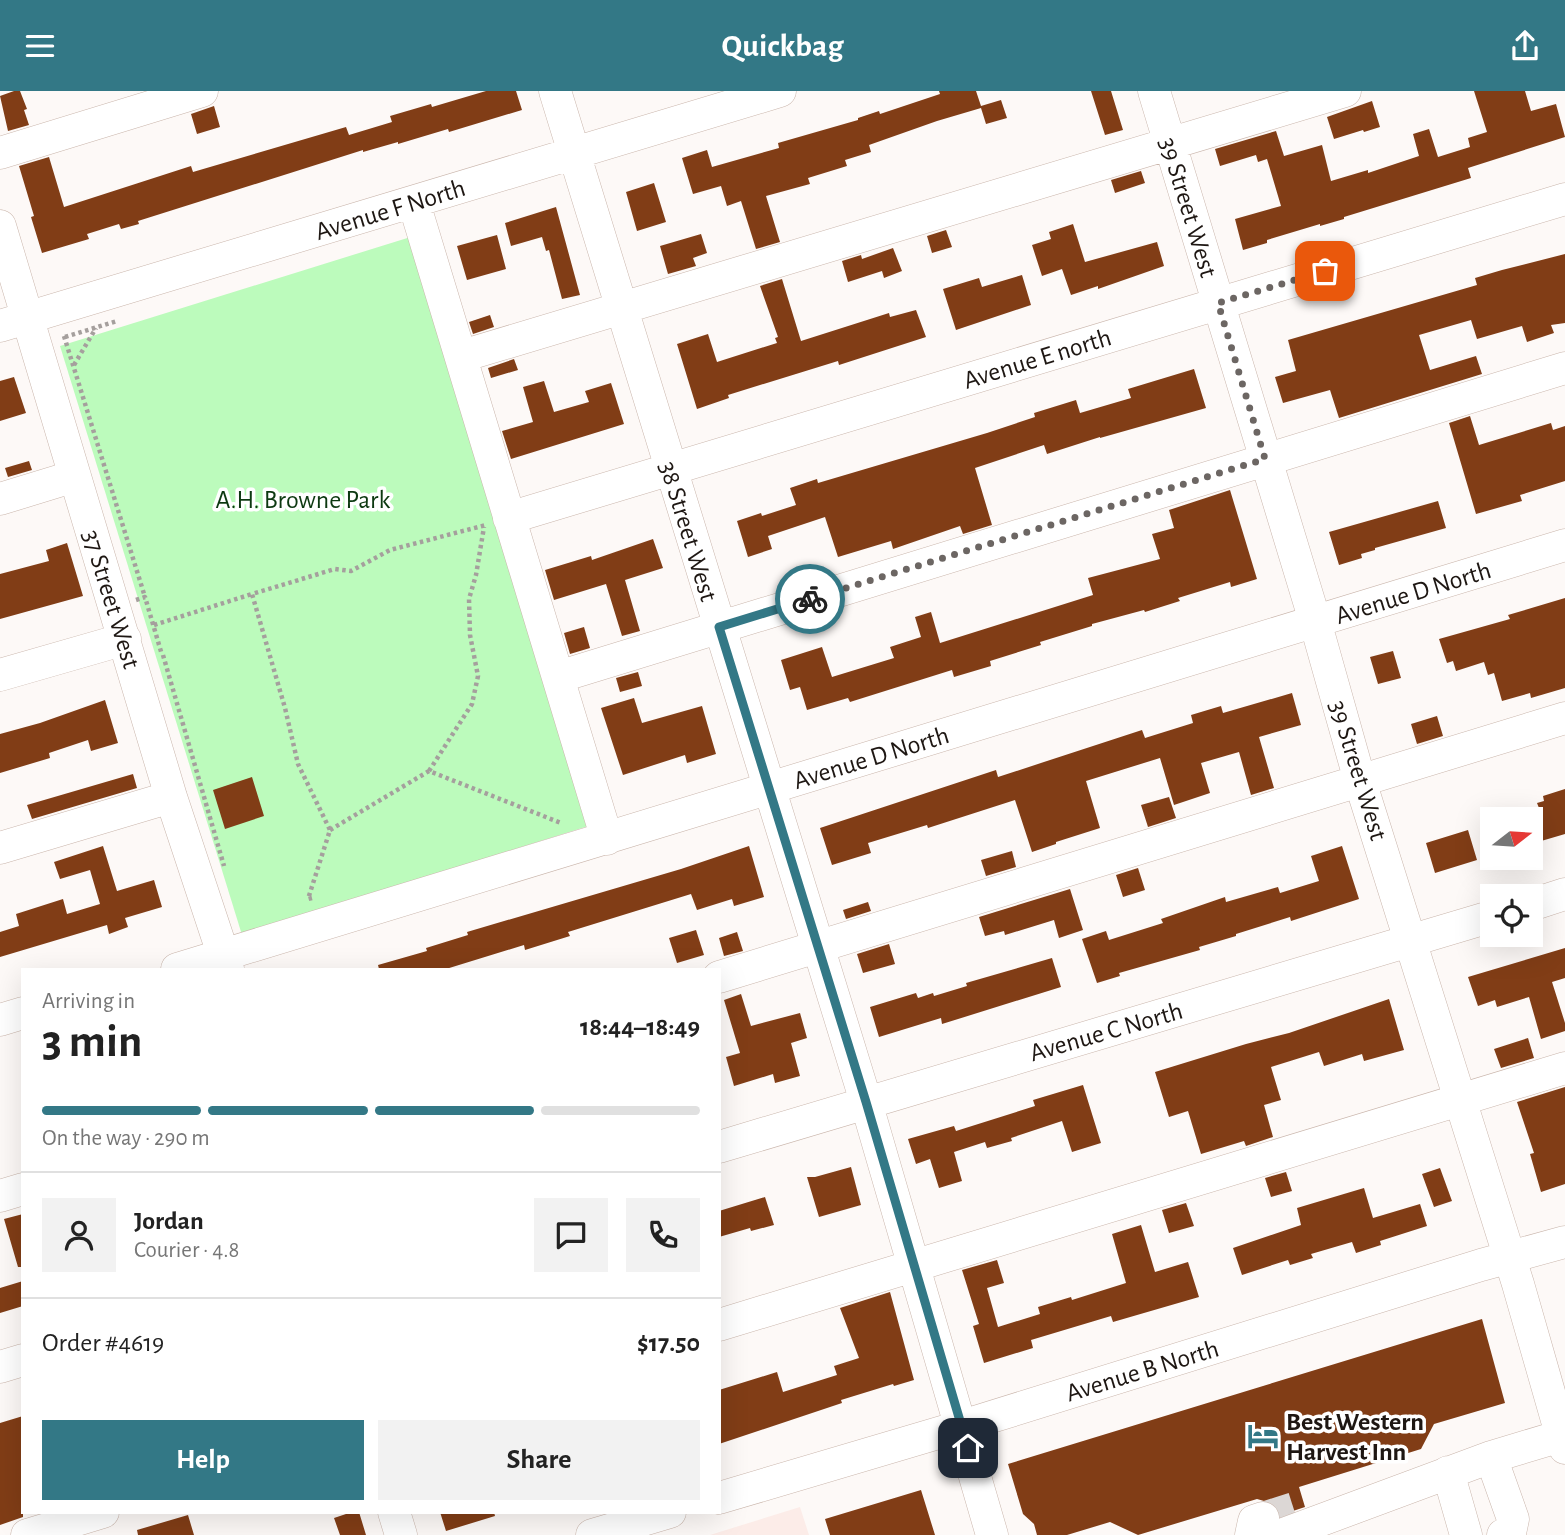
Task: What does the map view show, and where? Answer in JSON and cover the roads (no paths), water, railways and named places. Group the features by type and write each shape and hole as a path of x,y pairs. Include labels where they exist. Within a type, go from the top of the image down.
{"street":[{"path":"0,153 202,91"},
{"name":"38 Street West","path":"555,91 816,947 866,1102 992,1535"},
{"name":"Avenue F North","path":"25,319 780,91"},
{"name":"39 Street West","path":"1154,91 1315,621 1360,781 1412,940 1562,1428"},
{"path":"462,356 1345,91"},
{"name":"Avenue E north","path":"497,522 1565,199"},
{"path":"414,203 462,356 497,522 558,677 603,825"},
{"name":"37 Street West","path":"0,226 25,319 125,639 171,797 226,963"},
{"path":"558,677 1565,368"},
{"path":"0,499 75,477"},
{"name":"Avenue D North","path":"185,968 226,963 603,825 769,789 1565,545"},
{"path":"0,675 125,639"},
{"path":"721,976 1565,718"},
{"path":"0,848 171,797"},
{"path":"1543,901 1565,894"},
{"name":"Avenue C North","path":"721,1146 1480,920"},
{"path":"0,1020 21,1014"},
{"path":"721,1324 1565,1068"},
{"path":"0,1196 21,1190"},
{"name":"Avenue B North","path":"721,1497 962,1426 1480,1265 1565,1242"},
{"path":"0,1367 21,1361"},
{"path":"1272,1531 1319,1510 1448,1472 1562,1428"},
{"path":"1491,1457 1513,1519 1510,1533 1503,1535"},
{"path":"1448,1472 1466,1535"},
{"path":"27,1535 96,1514"},
{"path":"395,1514 401,1535"},
{"path":"592,1535 663,1514"}],"tunnel":[{"path":"1263,1518 1304,1505"}],"place":[{"name":"Best Western Harvest Inn","path":"1263,1436"}],"park label":[{"name":"A.H. Browne Park","path":"303,499"}]}
